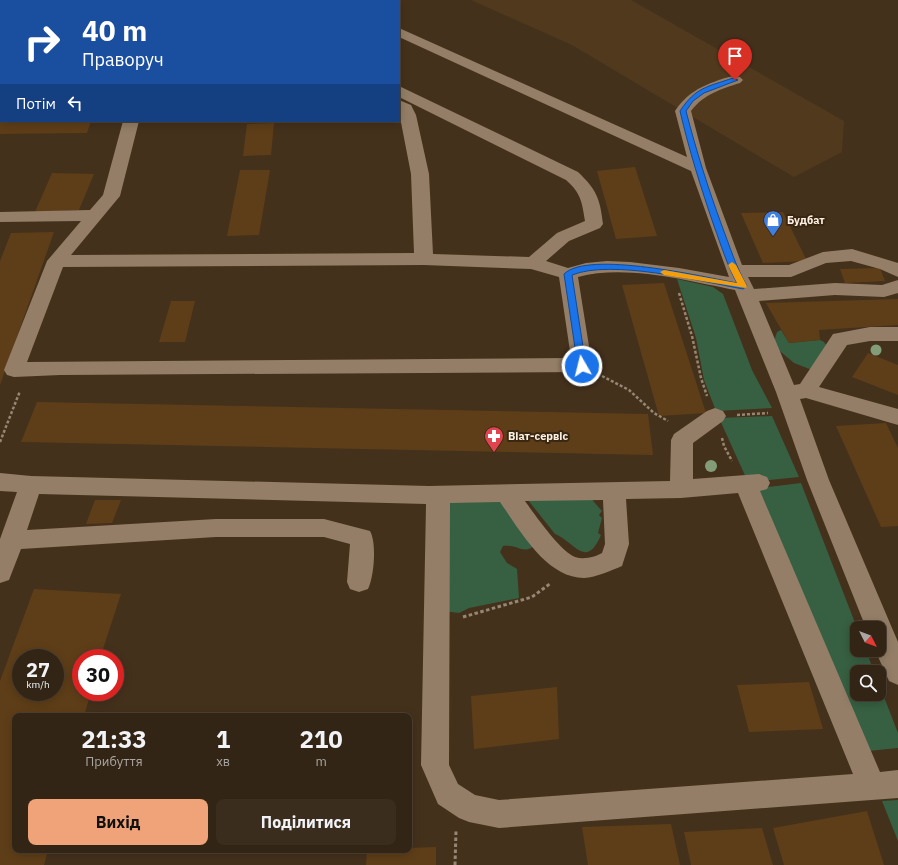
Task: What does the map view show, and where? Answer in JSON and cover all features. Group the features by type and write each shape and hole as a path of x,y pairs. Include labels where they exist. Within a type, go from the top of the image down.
{"street":[{"path":"400,32 698,168"},
{"path":"735,80 701,92 691,100 683,111 698,168 741,285 797,392 818,480 898,673"},
{"path":"400,91 572,176 586,188 592,208 594,224 564,237 533,263"},
{"path":"400,106 405,108 408,115 420,174 424,259"},
{"path":"131,122 111,196 56,261 14,370 68,368 582,366 568,274"},
{"path":"0,217 96,215"},
{"path":"741,285 791,271 823,258 852,255 887,265 898,271"},
{"path":"56,261 424,259 533,263 568,274 578,270 596,267 646,269 741,285 884,290 898,286"},
{"path":"797,392 840,340 870,334 898,334"},
{"path":"797,392 898,417"},
{"path":"681,489 682,440 715,416"},
{"path":"0,482 31,485 438,495 681,489 753,484 885,785 499,814 469,808 448,794 435,765 438,495"},
{"path":"0,573 31,485"},
{"path":"506,493 551,550 566,564 580,568 599,566 613,559 617,544 614,491"},
{"path":"12,540 216,528 324,528 362,538 359,582"}],"path":[{"path":"672,274 692,336 701,378 724,446 753,484"},
{"path":"582,366 630,390 654,413 692,432"},
{"path":"0,442 28,370"},
{"path":"715,416 769,413"},
{"path":"436,625 532,597 554,580 566,564"}],"shaded area":[{"path":"471,0 631,0 844,121 842,152 794,177 572,45"}],"green space":[{"path":"677,279 713,287 723,294 752,370 772,408 716,411 704,380 696,338"},
{"path":"781,330 789,343 820,340 824,342 827,346 812,370 794,363 775,347 777,332"},
{"path":"772,416 799,477 748,482 719,418"},
{"path":"801,483 854,621 850,621 850,657 869,657 871,665 850,665 850,701 886,701 898,733 898,748 868,751 752,489"},
{"path":"587,494 602,511 599,515 602,518 598,533 601,535 596,545 590,551 585,552 580,551 555,534 524,495"},
{"path":"504,497 538,543 525,550 503,546 500,552 507,563 517,569 519,598 469,608 459,613 443,611 444,503"},
{"path":"898,800 898,841 882,801"}],"building":[{"path":"0,122 91,122 87,133 0,134"},
{"path":"274,123 271,155 243,156 247,124"},
{"path":"635,167 657,236 616,239 597,171"},
{"path":"240,170 270,170 259,235 227,236"},
{"path":"52,173 94,174 79,210 35,212"},
{"name":"Будбат","path":"783,212 807,261 763,263 741,213"},
{"path":"54,232 0,385 0,261 11,233"},
{"path":"880,268 885,281 845,283 840,269"},
{"path":"664,283 706,413 659,416 622,285"},
{"path":"898,299 898,325 819,330 820,340 789,343 766,303"},
{"path":"171,301 195,301 185,342 159,342"},
{"path":"868,353 898,365 898,395 852,377"},
{"path":"37,402 648,414 653,455 21,442"},
{"path":"886,423 898,448 898,526 881,527 836,426"},
{"path":"95,500 121,500 112,523 86,524"},
{"path":"34,589 121,594 103,649 72,649 72,701 88,701 85,713 12,713 12,853 47,853 44,865 0,865 0,681"},
{"path":"809,682 823,729 749,732 737,685"},
{"path":"557,687 559,739 474,749 471,696"},
{"path":"867,811 884,865 784,865 773,828"},
{"path":"671,824 680,865 588,865 582,827"},
{"path":"762,828 773,865 691,865 684,832"},
{"path":"436,847 436,865 366,865 367,853 412,853 412,848"}],"slow traffic":[{"path":"664,272 743,286 732,265"}],"place":[{"name":"Будбат","path":"773,237"},
{"name":"Віат-сервіс","path":"494,453"}],"route":[{"path":"582,366 568,274 578,270 596,267 646,269 743,286 735,271 709,201 690,142 683,111 691,100 701,92 735,80"}]}
